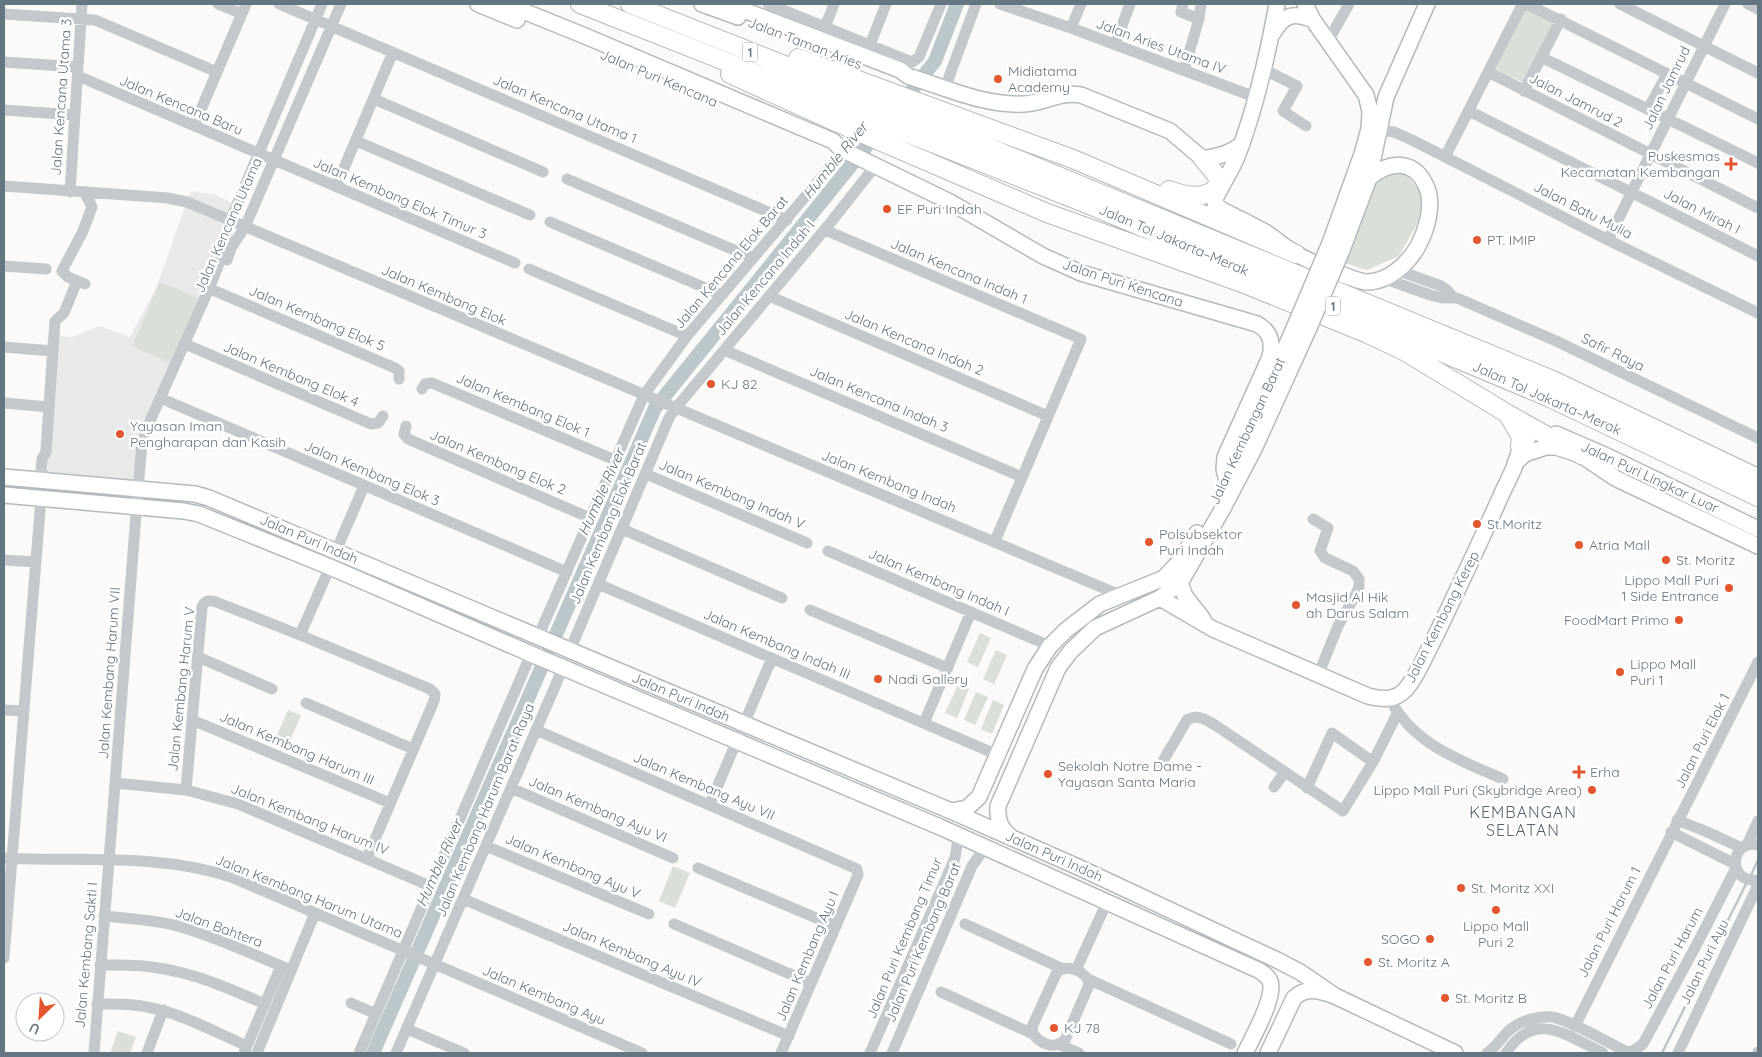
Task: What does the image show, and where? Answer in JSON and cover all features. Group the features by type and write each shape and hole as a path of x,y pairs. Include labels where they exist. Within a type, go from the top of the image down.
{"highway":[{"name":"Jalan Tol Jakarta–Merak","path":"580,4 684,45 851,119 905,122 1555,381 1758,478"},
{"path":"641,4 672,9 866,91 927,105 1073,159 1296,254"},
{"name":"Jalan Tol Jakarta–Merak","path":"866,91 905,122 1087,204 1548,397 1758,497"},
{"path":"851,119 890,145 1047,213 1242,283 1368,334 1404,351 1508,414 1581,455"},
{"path":"964,119 1018,130 1070,146 1131,171 1163,188 1186,196 1203,196 1213,191 1218,185 1218,177 1203,159"},
{"path":"1508,414 1521,437 1520,446"}],"main road":[{"name":"Jalan Puri Kencana","path":"478,4 597,51 830,149 844,151 950,202 1043,256 1081,272 1257,324 1265,329 1270,337 1272,346 1270,357 1225,457 1224,469 1227,481"},
{"name":"Jalan Puri Kencana","path":"506,4 833,141 844,151"},
{"name":"Jalan Taman Aries","path":"702,4 734,8 891,67 911,77 983,99 1005,104 1026,104 1071,93 1081,95 1170,131 1203,159"},
{"path":"1277,4 1272,36 1242,144 1215,199 1215,204 1222,210 1276,239 1296,254 1360,281 1372,281 1383,278 1397,270 1412,254 1423,234 1429,208 1428,190 1418,175 1404,165 1385,167 1369,178"},
{"path":"1305,4 1313,20 1359,84 1369,105 1368,133 1336,247"},
{"path":"1336,247 1369,178 1386,97 1427,4"},
{"path":"1272,36 1278,26 1290,16 1297,15 1313,20"},
{"path":"1359,84 1365,87 1379,87 1390,81 1400,68"},
{"path":"1203,159 1226,154 1242,144"},
{"name":"Jalan Kembangan Barat","path":"1011,837 999,824 998,806 1058,668 1070,652 1095,628 1160,598 1180,583 1254,449 1336,247"},
{"name":"Jalan Kembangan Barat","path":"952,811 960,811 974,803 979,797 1040,660 1044,644 1100,604 1154,583 1173,570 1189,548 1227,481 1302,327"},
{"path":"1520,446 1530,436 1540,431"},
{"name":"Jalan Puri Lingkar Luar","path":"1540,431 1551,432 1569,439 1688,503 1758,546"},
{"name":"Jalan Kembang Kerep","path":"1390,699 1404,691 1425,657 1516,463 1520,446"},
{"path":"1516,463 1525,454 1546,447 1556,447 1581,455"},
{"name":"Jalan Puri Lingkar Luar","path":"1581,455 1616,478 1758,529"},
{"name":"Jalan Puri Indah","path":"4,477 43,478 141,490 194,494 209,498 1011,837 1121,886 1277,960 1302,973 1335,996"},
{"name":"Jalan Puri Indah","path":"4,495 192,512 330,567 560,667 737,740 989,848 1258,970 1269,980 1271,988 1268,1001 1245,1053"},
{"path":"1180,583 1192,607 1213,629"},
{"path":"1160,598 1213,629 1319,673 1368,696 1378,699 1390,699"},
{"path":"1040,660 1042,669 1045,672 1054,672 1058,668"},
{"path":"991,772 997,782 1005,782 1009,779"},
{"path":"1268,1053 1287,1012 1298,995 1307,990 1335,996 1455,1052"}],"street":[{"name":"Jalan Kencana Utama 3","path":"70,192 82,4"},
{"path":"194,126 244,9 218,4"},
{"name":"Jalan Kencana Utama 1","path":"279,4 787,220"},
{"name":"Jalan Kencana Utama","path":"212,291 230,221 322,4"},
{"name":"Jalan Kencana Utama","path":"212,291 231,248 245,227 340,4"},
{"path":"768,4 912,62 918,57 941,4"},
{"path":"825,27 834,4"},
{"path":"870,45 886,4"},
{"path":"941,87 976,4"},
{"name":"Jalan Aries Utama IV","path":"1000,4 1033,9 1071,28 1255,97"},
{"path":"1071,28 1080,4"},
{"path":"1115,45 1130,4"},
{"path":"1184,4 1180,11 1181,13 1199,19"},
{"path":"1184,70 1199,19 1201,4"},
{"path":"1328,41 1349,4"},
{"path":"1445,157 1521,8 1527,4 1758,119"},
{"path":"1620,4 1758,73"},
{"name":"Jalan Jamrud","path":"1608,240 1724,4"},
{"path":"1748,4 1758,9"},
{"path":"4,14 96,20 217,72"},
{"path":"1524,90 1561,20"},
{"path":"336,187 394,52"},
{"path":"1541,57 1757,159"},
{"name":"Jalan Kencana Baru","path":"4,62 78,71 194,126 274,160"},
{"path":"1263,69 1297,86 1284,111 1306,126"},
{"name":"Jalan Jamrud 2","path":"1488,72 1758,208"},
{"path":"1648,109 1667,74"},
{"path":"374,99 543,172"},
{"path":"4,110 75,115"},
{"name":"Jalan Mirah I","path":"1469,111 1758,256"},
{"name":"Jalan Batu Mulia","path":"1380,123 1394,132 1608,240 1758,313"},
{"path":"356,141 530,215"},
{"name":"Jalan Kencana Elok Barat","path":"540,638 615,460 645,396 687,336 844,151"},
{"name":"Jalan Kembang Elok Timur 3","path":"274,160 515,263"},
{"name":"Jalan Kencana Indah I","path":"673,408 825,230 873,164"},
{"path":"568,179 752,258"},
{"name":"Jalan Kembang Elok","path":"4,186 177,199 187,202 645,396"},
{"path":"43,478 41,471 42,460 46,452 55,320 64,313 81,282 63,274 62,271 82,232 92,207 85,193"},
{"path":"550,222 722,295"},
{"name":"Jalan Kencana Indah 1","path":"825,230 1081,339 1048,416"},
{"path":"4,266 46,270"},
{"path":"529,269 687,336"},
{"name":"Safir Raya","path":"1397,270 1441,286 1448,290 1453,297"},
{"name":"Safir Raya","path":"1383,278 1442,298 1453,297 1556,341 1758,438"},
{"path":"149,432 212,291"},
{"name":"Jalan Kembang Elok 5","path":"212,291 395,368 399,371 399,379"},
{"name":"Jalan Kencana Indah 2","path":"769,296 1048,416"},
{"path":"4,346 53,351"},
{"path":"149,432 167,401 188,346"},
{"name":"Jalan Kembang Elok 4","path":"188,346 371,424 378,424 383,416"},
{"name":"Jalan Kencana Indah 3","path":"724,350 1022,476"},
{"name":"Jalan Kembang Elok 1","path":"422,389 425,384 432,383 615,460"},
{"name":"Jalan Kembang Indah","path":"645,396 995,541 1120,595"},
{"name":"Jalan Kembang Elok 3","path":"167,401 567,572"},
{"path":"4,403 48,407"},
{"name":"Jalan Kembang Elok Barat","path":"567,649 598,584 673,408"},
{"path":"995,541 1048,416"},
{"name":"Jalan Kembang Elok 2","path":"406,426 404,434 408,439 590,518"},
{"name":"Jalan Kembang Harum VII","path":"109,858 136,508 141,490 142,444 149,432"},
{"name":"Jalan Kembang Indah V","path":"646,474 807,543"},
{"path":"336,551 364,486"},
{"path":"4,958 8,859 24,711 41,498"},
{"path":"1312,519 1328,528 1320,551 1323,556 1353,571 1359,579 1359,587 1338,626 1319,673"},
{"path":"622,529 782,598"},
{"name":"Jalan Kembang Indah I","path":"828,551 1044,644"},
{"path":"4,560 36,562"},
{"path":"330,567 300,635 433,691 435,694 434,701 367,858"},
{"name":"Jalan Kembang Indah III","path":"598,584 998,755"},
{"name":"Jalan Kembang Harum V","path":"186,790 202,607 204,603 209,601 216,602 300,635"},
{"path":"810,610 948,668"},
{"path":"924,723 971,612"},
{"path":"359,1053 406,952 430,886 532,655"},
{"path":"198,657 272,689"},
{"path":"710,804 772,658"},
{"name":"Jalan Puri Elok 1","path":"1671,832 1758,662"},
{"name":"Jalan Kembang Harum Barat Raya","path":"396,1053 432,964 463,899 536,730 560,667"},
{"path":"1390,699 1397,714 1421,737 1446,754 1503,779"},
{"path":"306,703 413,749"},
{"path":"4,710 24,711"},
{"path":"1160,766 1187,720 1198,716 1218,727 1343,812 1373,762 1397,714"},
{"name":"Jalan Kembang Harum III","path":"192,720 390,803"},
{"name":"Jalan Kembang Ayu VII","path":"536,730 856,867 859,870"},
{"path":"1307,788 1332,733 1373,762"},
{"path":"1274,787 1285,772"},
{"name":"Jalan Kembang Harum IV","path":"115,783 186,790 220,799 256,811 430,886"},
{"name":"Jalan Kembang Ayu VI","path":"511,788 673,858"},
{"path":"1677,820 1749,846"},
{"name":"Jalan Puri Harum","path":"1628,1052 1643,1044 1698,942 1735,866 1735,858 1749,846 1758,821"},
{"path":"1671,832 1735,866 1741,876 1750,881 1758,880"},
{"name":"Jalan Puri Harum 1","path":"1574,1026 1671,832"},
{"name":"Jalan Puri Kembang Timur","path":"870,1053 955,858 958,839 954,833"},
{"name":"Jalan Kembang Ayu V","path":"486,846 649,914"},
{"name":"Jalan Puri Kembang Barat","path":"892,1053 972,866 982,852 989,848"},
{"name":"Jalan Kembang Harum Utama","path":"8,859 109,858 173,864 212,871 231,877 432,964"},
{"name":"Jalan Kembang Sakti I","path":"94,1053 96,1004 109,858"},
{"path":"698,868 836,926"},
{"name":"Jalan Kembang Ayu I","path":"781,1053 859,870"},
{"name":"Jalan Puri Ayu","path":"1678,1053 1758,885"},
{"name":"Jalan Kembang Ayu IV","path":"463,899 789,1036"},
{"path":"1076,970 1107,902"},
{"path":"96,1004 145,1006 163,1010 245,1050 265,1004 315,913"},
{"name":"Jalan Bahtera","path":"104,916 152,921 183,927 286,968"},
{"path":"674,924 811,983"},
{"path":"965,924 1061,968 1076,970 1088,979 1231,1044"},
{"name":"Jalan Kembang Ayu","path":"432,964 642,1053"},
{"path":"100,965 139,965 177,972 220,985 265,1004"},
{"path":"257,1053 286,968"},
{"path":"1033,1034 1032,1027 1057,972 1061,968"},
{"path":"1060,1045 1065,1040 1089,986 1088,979"},
{"path":"941,992 1033,1034 1044,1049 1060,1045 1079,1053"},
{"path":"351,1003 376,1014"},
{"path":"150,1052 163,1010"},
{"path":"1487,1053 1513,1027 1526,1021 1552,1017 1628,1052"},
{"path":"1506,1053 1521,1035 1530,1030 1540,1028 1551,1029 1602,1053"},
{"path":"407,1029 464,1053"}],"shaded area":[{"path":"1526,7 1554,21 1525,83 1496,70"},
{"path":"1379,172 1405,172 1424,197 1425,210 1399,256 1367,270 1344,263"},
{"path":"191,191 216,195 241,207 137,437 133,491 38,484 48,335 72,337 100,326 130,337 156,288"},
{"path":"160,282 198,298 170,363 132,346"},
{"path":"980,633 991,638 978,667 967,662"},
{"path":"996,650 1007,655 994,684 983,679"},
{"path":"958,685 969,689 957,718 945,713"},
{"path":"976,692 988,697 975,725 964,720"},
{"path":"993,700 1004,705 992,734 981,729"},
{"path":"288,710 301,715 290,741 277,735"},
{"path":"673,866 690,873 675,908 659,901"},
{"path":"118,1031 136,1037 130,1053 110,1053"}],"waterway":[{"name":"Humble River","path":"901,104 935,61 957,4"},
{"name":"Humble River","path":"373,1053 655,408 878,132"},
{"path":"1751,875 1758,860"},
{"path":"1662,1053 1747,882"}],"place":[{"name":"Midiatama Academy","path":"998,79"},
{"name":"Puskesmas Kecamatan Kembangan","path":"1731,164"},
{"name":"EF Puri Indah","path":"887,209"},
{"name":"PT. IMIP","path":"1477,240"},
{"name":"KJ 82","path":"711,384"},
{"name":"Yayasan Iman Pengharapan dan Kasih","path":"120,434"},
{"name":"St.Moritz","path":"1477,524"},
{"name":"Polsubsektor Puri Indah","path":"1149,542"},
{"name":"Atria Mall","path":"1579,545"},
{"name":"St. Moritz","path":"1666,560"},
{"name":"Lippo Mall Puri 1 Side Entrance","path":"1729,588"},
{"name":"Masjid Al Hik ah Darus Salam","path":"1296,605"},
{"name":"FoodMart Primo","path":"1679,620"},
{"name":"Lippo Mall Puri 1","path":"1620,672"},
{"name":"Nadi Gallery","path":"878,679"},
{"name":"Erha","path":"1579,772"},
{"name":"Sekolah Notre Dame - Yayasan Santa Maria","path":"1048,774"},
{"name":"Lippo Mall Puri (Skybridge Area)","path":"1592,790"},
{"name":"St. Moritz XXI","path":"1461,888"},
{"name":"Lippo Mall Puri 2","path":"1496,910"},
{"name":"SOGO","path":"1430,939"},
{"name":"St. Moritz A","path":"1368,962"},
{"name":"St. Moritz B","path":"1445,998"},
{"name":"KJ 78","path":"1054,1028"}],"district":[{"name":"KEMBANGAN SELATAN","path":"1523,821"}]}
